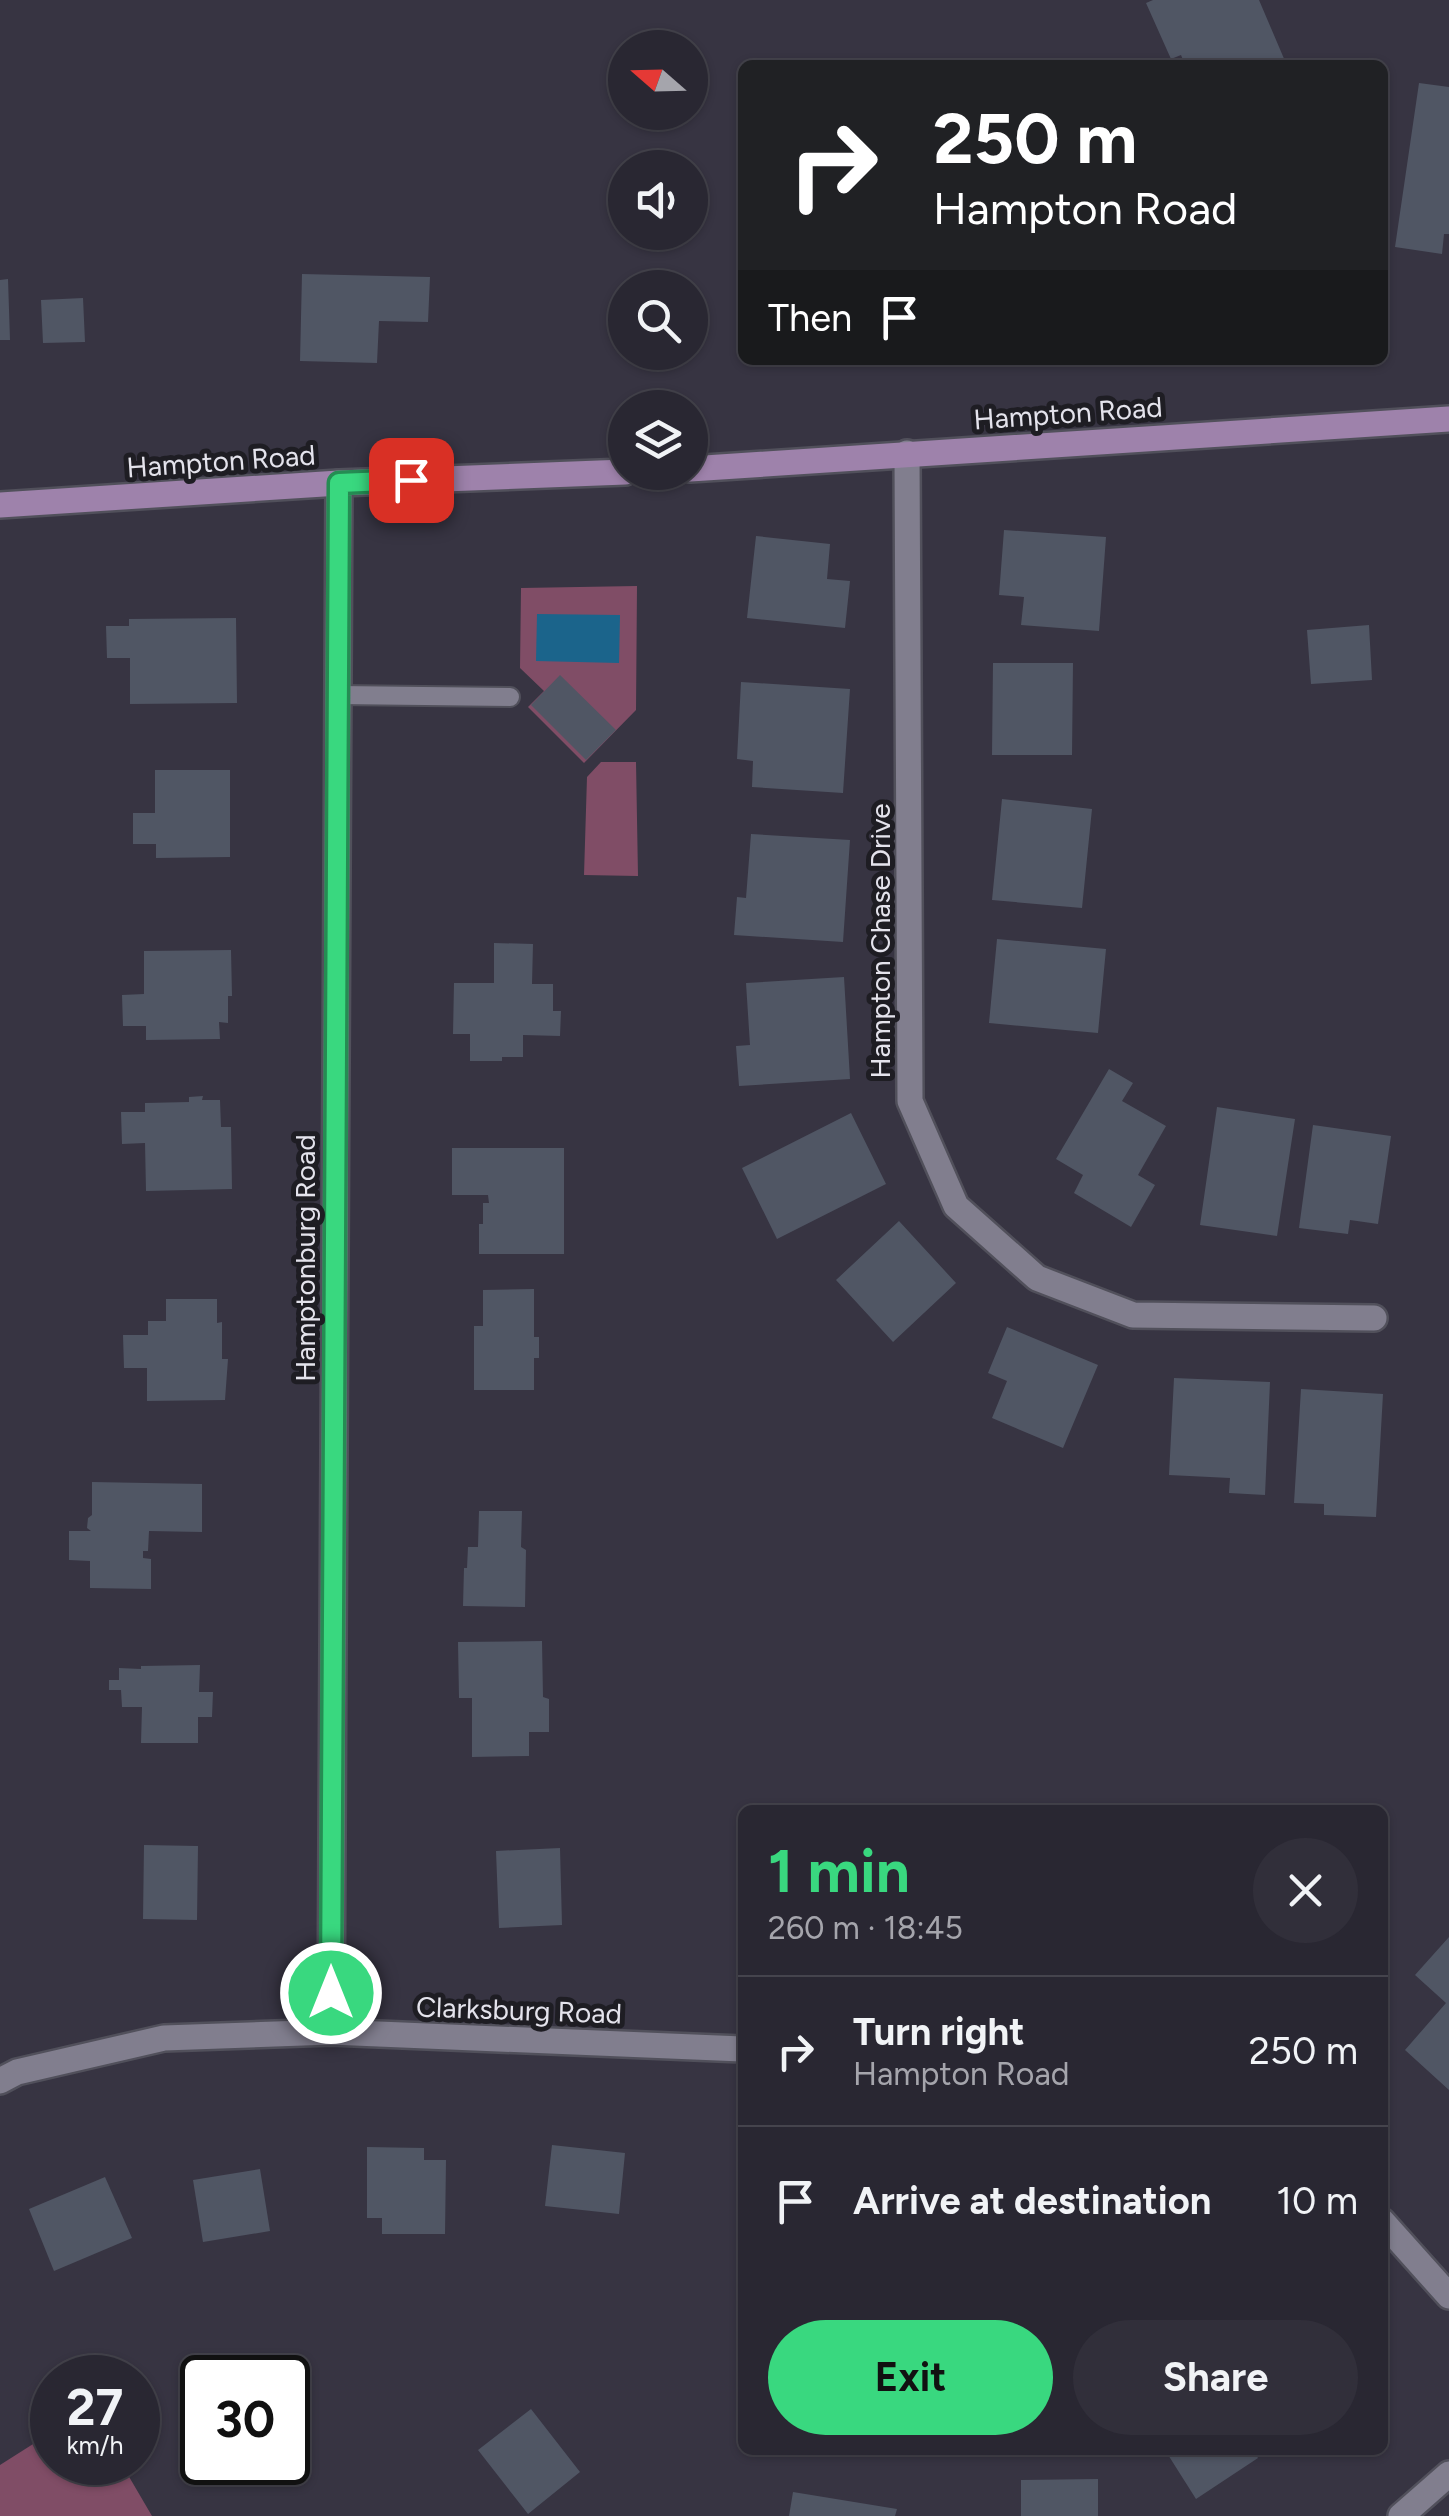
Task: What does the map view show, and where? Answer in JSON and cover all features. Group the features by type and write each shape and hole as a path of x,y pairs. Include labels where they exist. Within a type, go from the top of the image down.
{"main road":[{"name":"Hampton Road","path":"708,467 1449,419"},
{"name":"Hampton Road","path":"0,505 339,483 608,473"}],"street":[{"name":"Hampton Chase Drive","path":"907,453 910,1101 956,1206 1037,1278 1133,1315 1374,1318"},
{"name":"Hamptonburg Road","path":"330,2032 339,483"},
{"name":"Clarksburg Road","path":"0,2081 17,2072 164,2038 330,2032 738,2049"},
{"path":"1388,2229 1449,2296"},
{"path":"1401,2516 1449,2474"}],"lane":[{"path":"338,695 510,697"}],"shaded area":[{"path":"637,586 636,710 584,763 528,707 544,691 520,668 521,588"},
{"path":"601,762 636,762 638,876 584,875 587,777"},
{"path":"30,2446 30,2485 134,2485 152,2516 0,2516 0,2465"}],"water":[{"path":"537,614 620,615 619,663 536,661"}],"building":[{"path":"1259,0 1285,60 1183,60 1181,55 1171,59 1146,3"},
{"path":"1419,83 1449,87 1449,234 1444,234 1442,254 1395,247"},
{"path":"302,274 430,277 428,322 379,321 377,363 300,361"},
{"path":"8,279 10,340 0,340 0,280"},
{"path":"83,298 85,342 43,343 41,300"},
{"path":"1004,530 1106,537 1099,631 1021,625 1024,597 999,595"},
{"path":"756,536 830,544 827,579 850,581 845,628 747,618"},
{"path":"236,618 237,703 130,704 130,658 107,658 106,626 129,626 129,619"},
{"path":"1369,625 1372,680 1311,684 1307,630"},
{"path":"993,663 1073,663 1072,755 992,755"},
{"path":"560,675 616,730 586,760 531,705"},
{"path":"741,682 850,689 843,793 752,787 753,761 737,759"},
{"path":"155,770 230,770 230,857 156,858 156,844 133,844 133,813 155,813"},
{"path":"1002,799 1092,809 1082,908 992,900"},
{"path":"751,834 850,840 843,942 734,935 737,897 746,898"},
{"path":"997,939 1106,949 1098,1033 989,1023"},
{"path":"494,943 533,944 532,984 553,984 553,1011 561,1011 560,1036 523,1035 523,1057 470,1061 470,1034 453,1034 454,983 494,983"},
{"path":"231,950 232,996 228,996 228,1023 219,1022 220,1039 146,1040 146,1026 123,1026 122,995 144,994 144,951"},
{"path":"844,977 850,1079 739,1086 736,1046 750,1045 746,983"},
{"path":"1109,1069 1133,1083 1122,1101 1166,1126 1138,1175 1155,1185 1131,1227 1074,1193 1083,1175 1056,1159"},
{"path":"203,1096 202,1100 220,1100 221,1127 231,1127 232,1189 146,1191 145,1143 122,1144 121,1112 145,1112 145,1103 189,1102 189,1097"},
{"path":"1217,1107 1295,1119 1277,1236 1200,1225"},
{"path":"851,1113 886,1184 777,1239 742,1168"},
{"path":"1313,1125 1391,1136 1378,1224 1350,1220 1348,1234 1299,1228"},
{"path":"452,1148 564,1148 564,1254 479,1254 479,1224 483,1224 483,1203 489,1203 488,1195 452,1195"},
{"path":"899,1221 956,1283 893,1342 836,1280"},
{"path":"534,1289 534,1337 539,1337 539,1358 534,1358 534,1390 474,1390 474,1326 483,1326 483,1290"},
{"path":"166,1299 217,1299 217,1323 222,1322 222,1359 228,1359 225,1400 147,1401 147,1368 124,1368 123,1335 148,1335 148,1321 166,1321"},
{"path":"1007,1327 1098,1365 1063,1448 992,1418 1007,1381 988,1373"},
{"path":"1174,1378 1270,1382 1265,1495 1229,1493 1230,1478 1169,1475"},
{"path":"1301,1389 1383,1394 1376,1517 1324,1515 1324,1504 1294,1503"},
{"path":"92,1482 202,1484 202,1532 149,1531 148,1551 143,1551 143,1558 151,1559 151,1589 90,1588 90,1561 69,1560 69,1531 91,1531 87,1528 92,1515"},
{"path":"479,1511 522,1511 525,1607 463,1606 464,1568 468,1547 478,1547"},
{"path":"542,1641 543,1697 549,1699 549,1732 529,1732 529,1756 472,1757 472,1698 459,1698 458,1642"},
{"path":"200,1665 199,1692 213,1692 212,1717 198,1717 198,1743 141,1743 142,1707 122,1707 121,1690 109,1690 109,1680 119,1680 119,1668"},
{"path":"144,1845 198,1846 197,1920 143,1919"},
{"path":"560,1848 562,1925 499,1928 496,1851"},
{"path":"1449,1937 1449,2090 1405,2050 1446,2003 1415,1975"},
{"path":"552,2145 625,2153 619,2214 545,2206"},
{"path":"367,2147 424,2148 424,2160 446,2160 445,2234 382,2234 382,2218 367,2218"},
{"path":"260,2169 270,2231 203,2242 193,2180"},
{"path":"105,2177 132,2238 54,2271 29,2209"},
{"path":"531,2409 580,2472 528,2514 478,2450"},
{"path":"1168,2455 1256,2455 1258,2458 1196,2499"},
{"path":"1098,2479 1098,2516 1021,2516 1021,2480"},
{"path":"793,2492 897,2509 895,2516 789,2516"}],"route":[{"path":"331,1993 339,483 411,480"}]}
